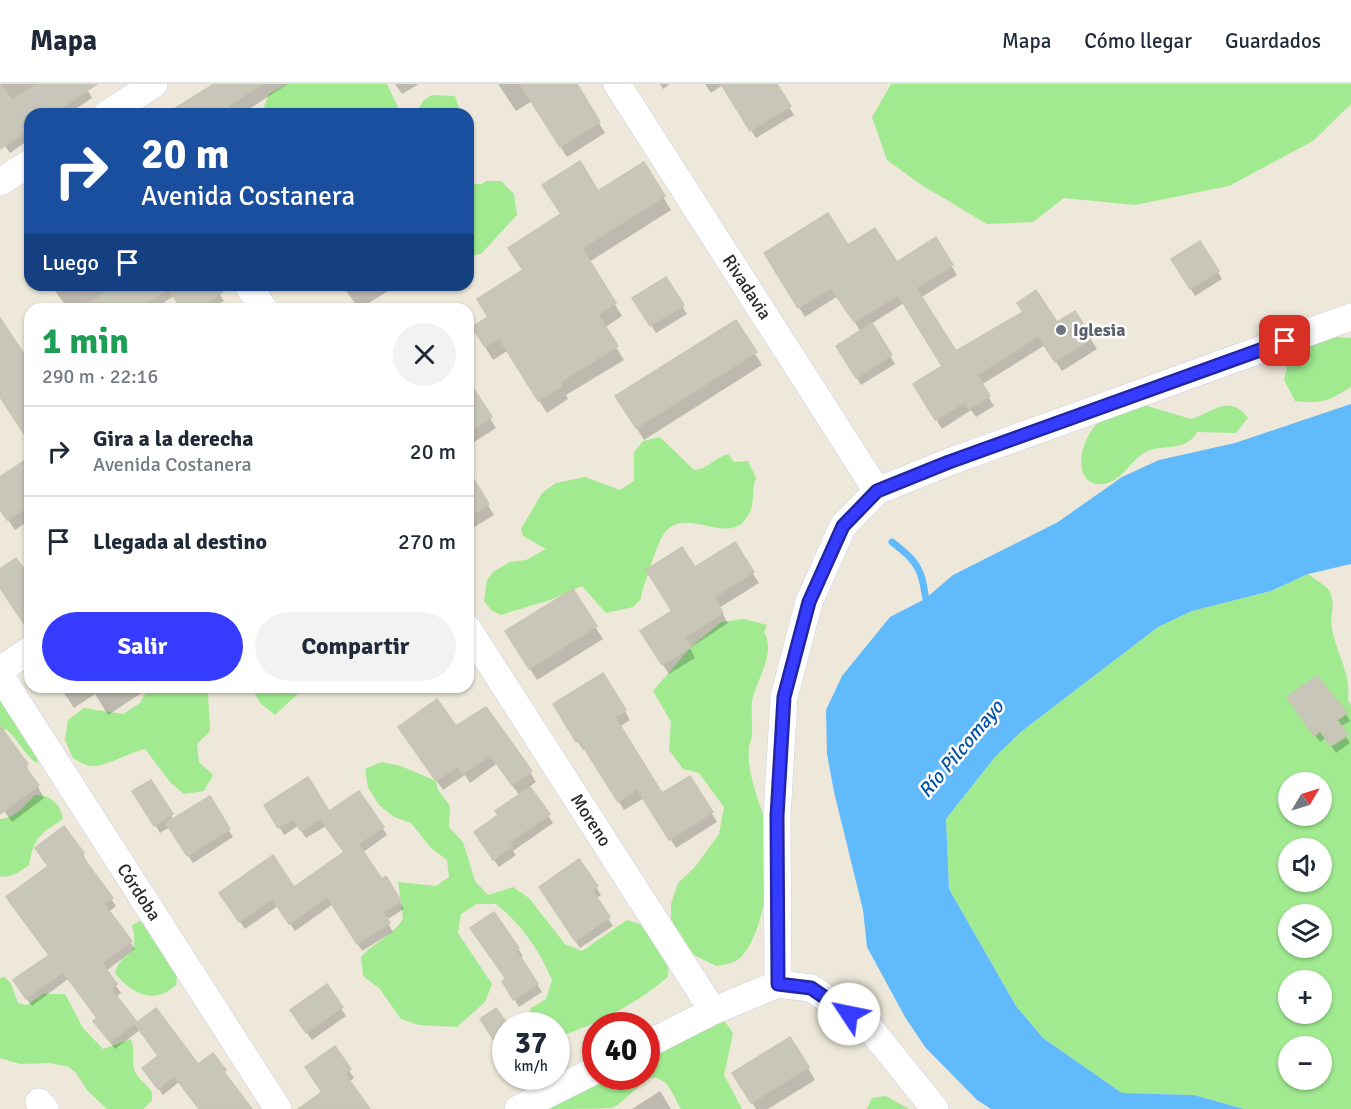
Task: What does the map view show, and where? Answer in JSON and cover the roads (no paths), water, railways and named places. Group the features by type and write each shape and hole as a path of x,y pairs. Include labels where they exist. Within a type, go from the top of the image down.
{"street":[{"path":"116,108 154,84"},
{"name":"Rivadavia","path":"617,84 877,491"},
{"path":"0,182 24,167"},
{"path":"778,984 777,816 784,697 809,602 843,526 877,491 949,462 1351,317"},
{"name":"Moreno","path":"474,638 713,1011"},
{"path":"0,670 24,654"},
{"name":"Córdoba","path":"0,675 278,1109"},
{"path":"660,1038 713,1011 778,984 811,988 868,1026 935,1109"},
{"path":"518,1109 582,1077"}],"water":[{"name":"Río Pilcomayo","path":"1351,404 1351,564 1308,574 1271,591 1192,611 1158,627 1022,731 995,757 946,819 949,889 1016,1006 1043,1038 1122,1093 1194,1095 1244,1109 991,1109 977,1100 925,1047 905,1017 867,947 863,910 827,754 826,710 842,676 890,617 925,599 953,575 1058,522 1122,477 1159,460 1235,443"}],"waterway":[{"path":"892,542 917,567 929,607"}],"place":[{"name":"Iglesia","path":"1061,330"}]}
